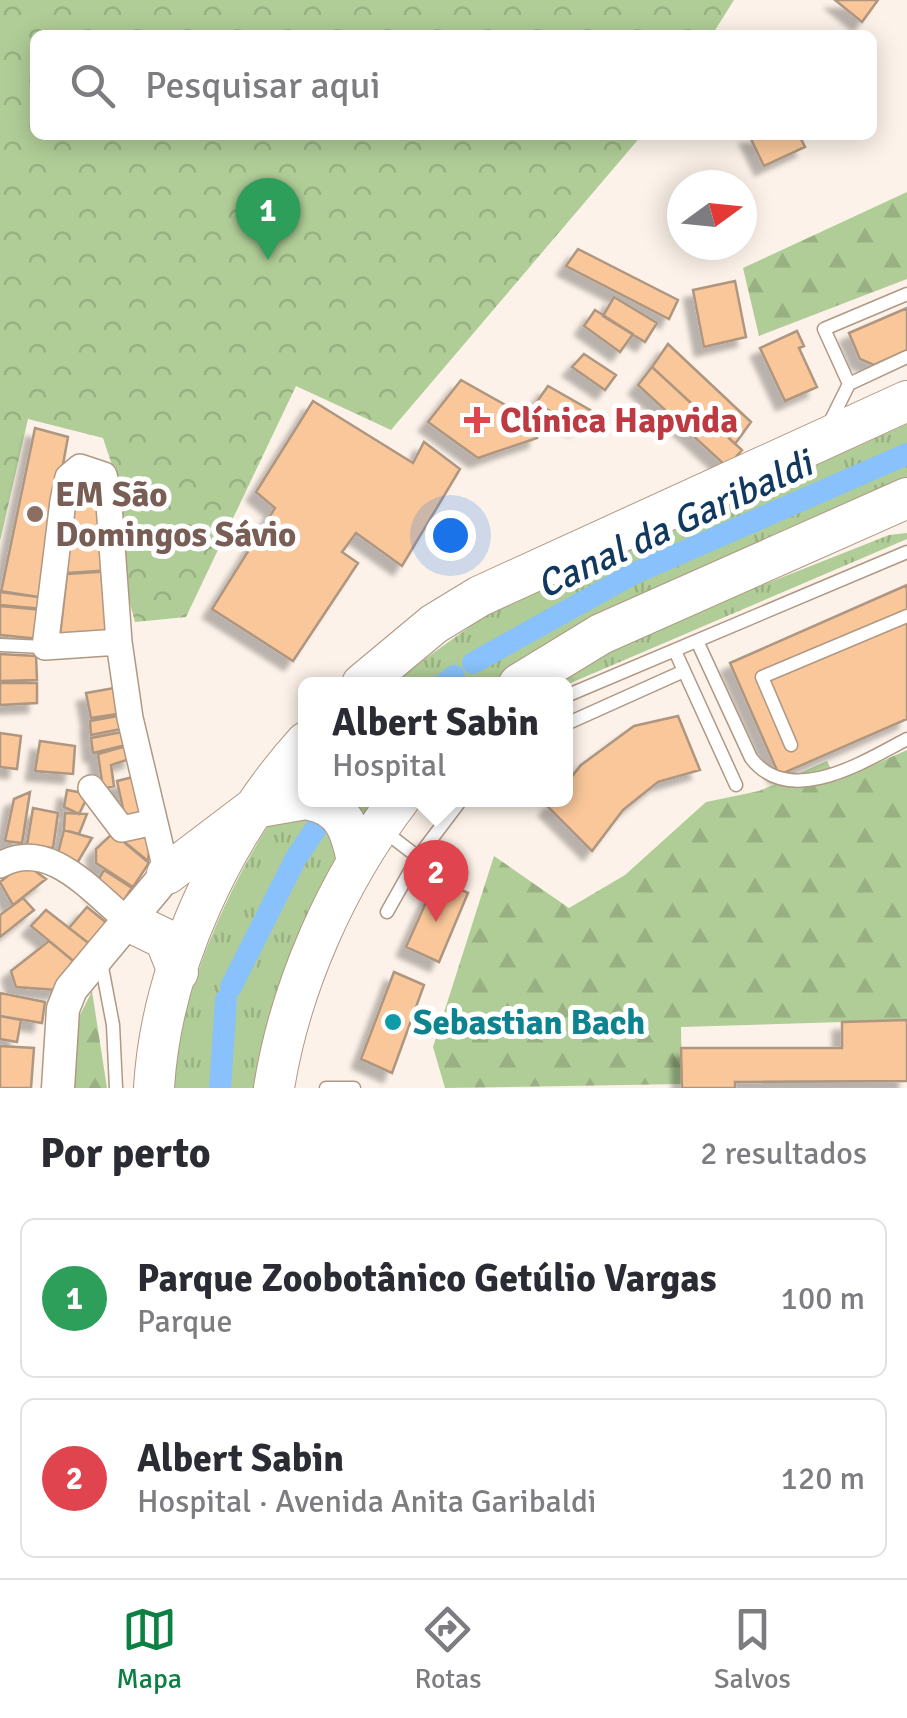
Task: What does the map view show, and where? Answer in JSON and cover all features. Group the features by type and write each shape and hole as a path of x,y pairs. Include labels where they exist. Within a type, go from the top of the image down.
{"main road":[{"path":"370,677 434,624 480,596 907,401"},
{"path":"531,677 602,634 907,498"},
{"path":"840,527 907,522"},
{"path":"154,1088 178,972 224,864 254,808 298,752"},
{"path":"167,874 254,808 342,807 357,861 304,978 274,1088"},
{"path":"128,921 165,939 178,972"}],"street":[{"path":"58,1088 63,1009 71,989 167,874 119,642 108,492 104,475 80,466 68,478 63,501 45,646 119,642"},
{"path":"91,788 122,830 154,822"},
{"path":"0,865 34,854 52,860 128,921"}],"lane":[{"path":"849,384 824,329 907,294"},
{"path":"821,440 849,384 907,357"},
{"path":"573,693 907,552"},
{"path":"791,745 762,677 907,616"},
{"path":"698,641 760,769 800,781 821,778 907,739"},
{"path":"0,645 45,646"},
{"path":"675,650 736,786"},
{"path":"573,721 684,672"},
{"path":"342,807 418,856"},
{"path":"387,912 418,856 456,807"},
{"path":"100,954 112,1025 116,1088"},
{"path":"326,1088 354,1088"}],"green space":[{"path":"0,0 734,0 715,30 30,30 30,140 638,140 391,430 296,386 186,617 135,622 121,571 118,483 103,438 28,419 0,541"},
{"path":"907,192 907,279 759,336 743,268"},
{"path":"907,424 907,480 606,616 503,677 400,677 493,610"},
{"path":"907,533 907,539 573,682 573,677 557,677 608,646 889,535"},
{"path":"907,750 907,1020 681,1027 682,1084 445,1088 433,1047 494,856 569,908 625,875 706,802 759,791 827,761 837,781"},
{"path":"298,782 298,807 390,807 272,1012 254,1088 173,1088 178,1048 201,963 238,880"},
{"path":"92,991 107,1088 72,1088 72,1031"}],"building":[{"path":"835,0 878,0 862,22"},
{"path":"751,140 802,140 805,147 764,166"},
{"path":"578,249 678,300 669,319 566,266"},
{"path":"735,281 746,337 704,347 693,290"},
{"path":"614,297 657,323 645,342 603,316"},
{"path":"907,308 907,350 874,365 860,359 849,333"},
{"path":"595,310 633,334 620,352 584,326"},
{"path":"797,331 804,346 799,348 817,387 785,401 760,348"},
{"path":"668,344 751,422 735,444 652,367"},
{"path":"584,354 616,375 605,390 572,367"},
{"path":"652,367 742,450 727,467 638,385"},
{"path":"461,380 539,424 537,438 478,458 428,422"},
{"path":"548,386 590,410 578,427 536,403"},
{"path":"313,401 413,463 424,442 460,469 402,566 356,533 342,552 358,563 293,661 212,609 275,508 256,492"},
{"name":"EM São Domingos Sávio","path":"35,428 68,437 39,597 1,592"},
{"path":"92,476 111,534 67,534 76,485"},
{"path":"67,534 111,534 112,570 67,573"},
{"path":"112,571 112,631 60,636 67,574"},
{"path":"907,585 907,719 779,775 730,663"},
{"path":"0,591 45,598 43,609 0,605"},
{"path":"0,606 43,610 40,639 0,635"},
{"path":"0,654 36,656 37,680 0,681"},
{"path":"0,683 37,683 37,703 0,705"},
{"path":"120,687 124,713 91,718 86,693"},
{"path":"123,715 126,728 91,735 90,721"},
{"path":"678,716 700,770 658,782 623,810 592,851 548,807 573,807 573,775 634,726"},
{"path":"127,731 130,744 93,753 91,738"},
{"path":"0,733 21,736 17,769 0,767"},
{"path":"40,741 75,746 73,774 35,771"},
{"path":"130,745 133,758 111,765 114,786 103,789 98,754"},
{"path":"137,776 147,816 126,822 117,781"},
{"path":"67,790 89,794 79,814 64,807"},
{"path":"30,792 22,843 5,841 14,799"},
{"path":"33,808 58,813 53,848 27,845"},
{"path":"65,813 87,814 79,834 64,830"},
{"path":"64,830 92,838 76,865 57,857"},
{"path":"113,833 149,863 133,887 96,863 96,849"},
{"path":"151,835 148,861 122,840"},
{"path":"24,863 46,879 13,905 0,882"},
{"path":"104,870 132,888 118,909 93,889"},
{"path":"446,883 468,893 439,962 406,947 428,898"},
{"path":"23,898 34,910 0,937 0,915"},
{"path":"87,907 108,924 91,945 69,928"},
{"path":"46,910 91,945 77,964 31,926"},
{"path":"49,941 77,964 57,990 16,987 11,971"},
{"name":"Sebastian Bach","path":"394,972 424,985 392,1073 361,1059"},
{"path":"0,993 45,1002 42,1023 0,1016"},
{"path":"0,1016 21,1020 17,1042 0,1039"},
{"path":"907,1020 907,1081 735,1082 735,1088 682,1088 681,1048 842,1048 842,1022"},
{"path":"0,1046 34,1048 31,1088 0,1088"}],"waterway":[{"name":"Canal da Garibaldi","path":"473,663 633,574 907,454"},
{"name":"Canal da Garibaldi","path":"231,987 296,858 330,807"},
{"name":"Canal da Garibaldi","path":"220,1088 226,1000"}],"place":[{"name":"Parque Zoobotânico Getúlio Vargas","path":"268,260"},
{"name":"Clínica Hapvida","path":"477,420"},
{"name":"EM São Domingos Sávio","path":"35,514"},
{"name":"Albert Sabin","path":"436,922"},
{"name":"Sebastian Bach","path":"393,1022"}]}
